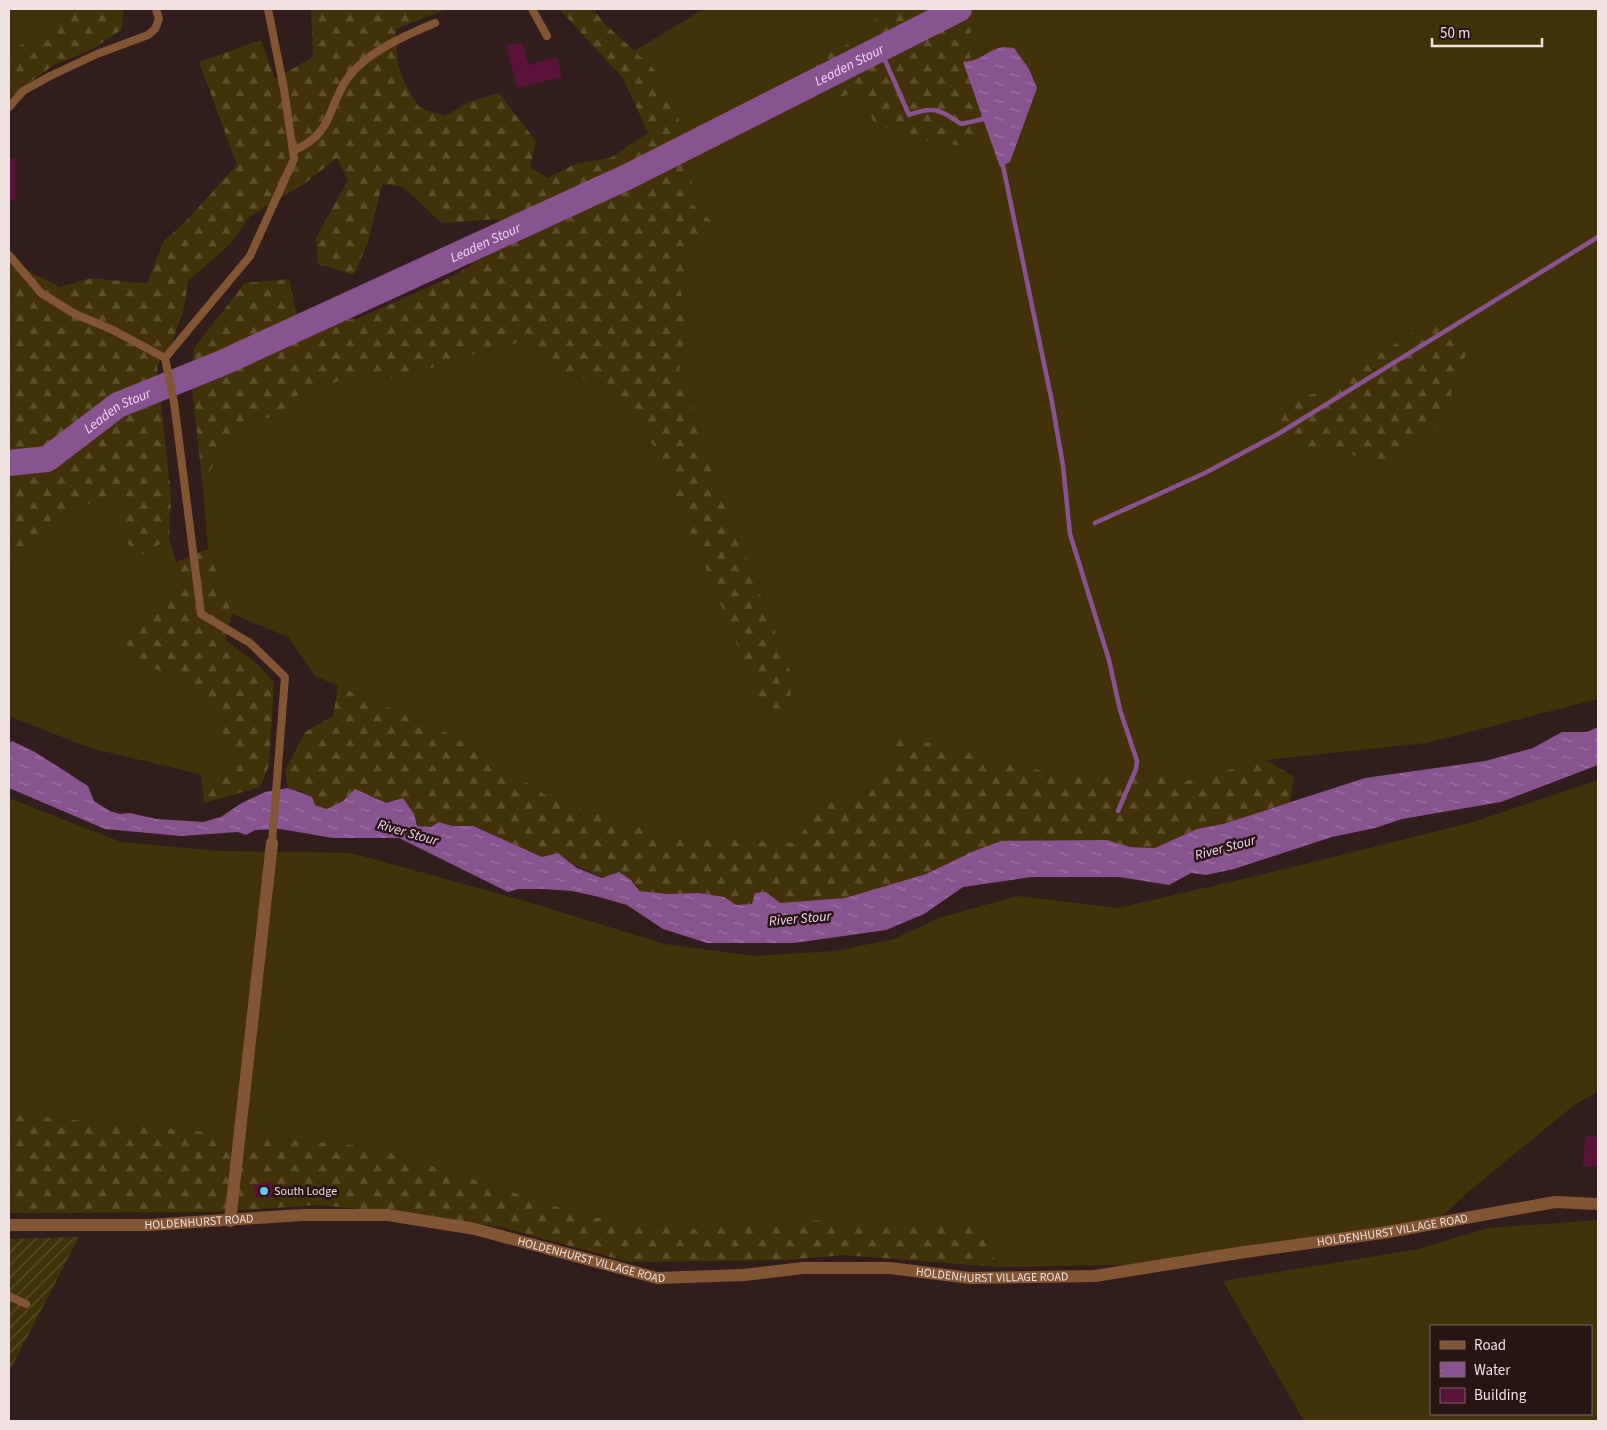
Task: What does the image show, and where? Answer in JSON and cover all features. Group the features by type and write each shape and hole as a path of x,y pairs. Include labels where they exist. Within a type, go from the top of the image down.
{"street":[{"path":"230,1221 272,843"},
{"name":"HOLDENHURST VILLAGE ROAD","path":"388,1215 475,1228 657,1278 744,1275 803,1268 890,1268 970,1278 1095,1276 1238,1253 1382,1233 1555,1202 1598,1204"},
{"name":"HOLDENHURST ROAD","path":"9,1225 149,1225 302,1215 388,1215"}],"lane":[{"path":"9,107 23,91 50,76 98,54 148,35 155,29 159,19 156,9"},
{"path":"165,358 250,256 294,160 284,89 268,9"},
{"path":"532,9 547,36"},
{"path":"293,151 309,144 319,135 348,78 359,67 375,54 405,35 435,24"},
{"path":"9,254 41,293 75,314 113,330 165,358"},
{"path":"165,358 172,392 201,614 250,643 285,677 276,769 272,843"},
{"path":"9,1296 26,1304"}],"green space":[{"path":"9,9 73,9 9,53"},
{"path":"73,9 124,9 121,30 91,50 52,66 9,98 9,53"},
{"path":"311,9 447,9 396,29 400,71 412,96 419,107 445,116 469,102 499,93 536,141 530,167 548,178 575,164 610,158 648,133 623,78 559,9 593,9 605,24 653,68 675,108 692,162 691,203 711,221 713,235 689,253 680,286 687,324 679,373 733,525 793,678 788,709 763,708 659,454 615,387 560,372 527,340 442,363 405,381 364,373 299,394 284,416 252,420 218,454 203,488 191,379 194,348 245,283 289,279 298,322 357,319 453,276 515,237 498,219 442,223 403,187 382,184 368,242 354,275 318,264 316,238 348,180 337,158 304,184 250,216 230,244 188,281 184,308 173,340 157,366 171,496 169,539 138,557 119,532 127,491 56,515 9,566 9,261 60,287 92,278 147,284 163,242 186,221 237,165 199,62 261,40 275,79 313,57"},
{"path":"704,9 1598,9 1598,699 1426,743 1266,760 1174,784 1150,771 1072,778 897,736 889,767 875,789 827,804 793,843 672,837 552,799 452,735 315,676 288,637 232,614 208,549 203,488 218,454 252,420 284,416 299,394 364,373 405,381 442,363 527,340 560,372 615,387 659,454 733,525 679,373 687,324 680,286 689,253 712,235 711,221 691,203 692,162 653,68 634,51"},
{"path":"876,9 982,10 968,37 972,73 987,124 968,147 916,139 874,124 861,88 828,104 813,76 818,59 874,31"},
{"path":"1432,319 1457,329 1466,355 1453,382 1450,403 1434,431 1411,442 1397,459 1368,460 1337,450 1309,455 1284,433 1281,415 1300,397 1336,389 1359,365 1388,349"},
{"path":"127,491 138,557 169,539 183,584 122,634 134,663 189,679 220,726 235,761 212,777 90,748 9,716 9,566 56,515"},
{"path":"208,549 232,614 225,640 255,662 274,682 269,765 260,787 204,803 201,774 212,776 235,761 220,726 189,679 134,663 122,634 183,584 176,562"},
{"path":"338,686 452,735 552,799 672,837 793,843 826,804 875,789 889,767 897,735 1072,778 1150,771 1174,784 1266,760 1294,777 1290,802 1223,824 1197,829 1155,848 1130,847 1107,840 1001,841 974,851 926,874 845,898 780,903 772,897 752,904 736,905 723,897 699,893 668,894 638,891 631,880 592,873 558,853 542,857 473,826 452,826 439,822 431,827 417,826 414,814 403,798 386,803 355,790 343,801 327,809 315,805 303,792 288,788 285,771 305,732 333,716"},
{"path":"1598,780 1598,1091 1573,1106 1468,1192 1426,1232 1212,1263 999,1267 976,1227 812,1220 687,1229 589,1217 374,1147 9,1114 9,798 121,842 218,851 352,853 528,902 665,944 754,956 835,951 894,939 939,918 1017,896 1118,908 1473,822"},
{"path":"9,1114 374,1147 589,1217 687,1229 812,1220 976,1227 999,1267 844,1255 784,1260 629,1262 501,1227 413,1214 318,1205 214,1212 9,1213"},
{"path":"1598,1220 1598,1421 1304,1421 1223,1281 1418,1249 1488,1228"},
{"path":"79,1237 9,1372 9,1239"}],"water":[{"path":"1003,47 1014,48 1029,69 1037,88 1010,162 1000,167 963,62 976,59"},
{"name":"River Stour","path":"1598,727 1598,765 1501,802 1402,819 1375,828 1332,837 1234,869 1206,875 1191,873 1169,885 1119,877 1032,877 963,887 924,914 886,930 794,943 707,943 663,929 627,905 599,897 572,891 544,889 518,889 508,892 399,838 333,838 280,829 255,830 246,835 238,832 181,836 105,829 9,788 9,744 12,741 35,752 88,786 94,801 110,811 120,814 130,813 156,819 203,822 221,817 240,804 265,792 288,788 312,797 315,805 327,809 343,801 355,789 386,803 403,798 414,814 417,826 431,827 439,822 452,826 473,826 542,857 558,853 577,868 602,878 619,872 631,880 639,891 668,894 699,893 724,897 736,905 752,904 755,893 766,892 780,903 845,898 926,874 974,851 1001,841 1107,840 1130,847 1155,848 1197,829 1223,824 1365,778 1485,761 1533,748 1562,732 1587,732"}],"building":[{"path":"522,43 529,65 557,57 562,77 517,88 506,45"},
{"path":"9,159 16,159 15,200 9,201"},
{"path":"1585,1136 1598,1137 1598,1167 1583,1166"},
{"name":"South Lodge","path":"274,1182 274,1197 256,1198 253,1185"}],"waterway":[{"name":"Leaden Stour","path":"9,463 47,459 118,405 222,363 627,177 959,9"},
{"path":"880,49 909,115 924,110 936,110 961,124 988,118"},
{"path":"1002,161 1052,402 1063,466 1070,534 1109,660 1120,710 1137,761 1136,769 1118,811"},
{"path":"1095,523 1205,473 1278,434 1598,237"}],"place":[{"name":"South Lodge","path":"264,1191"}]}
